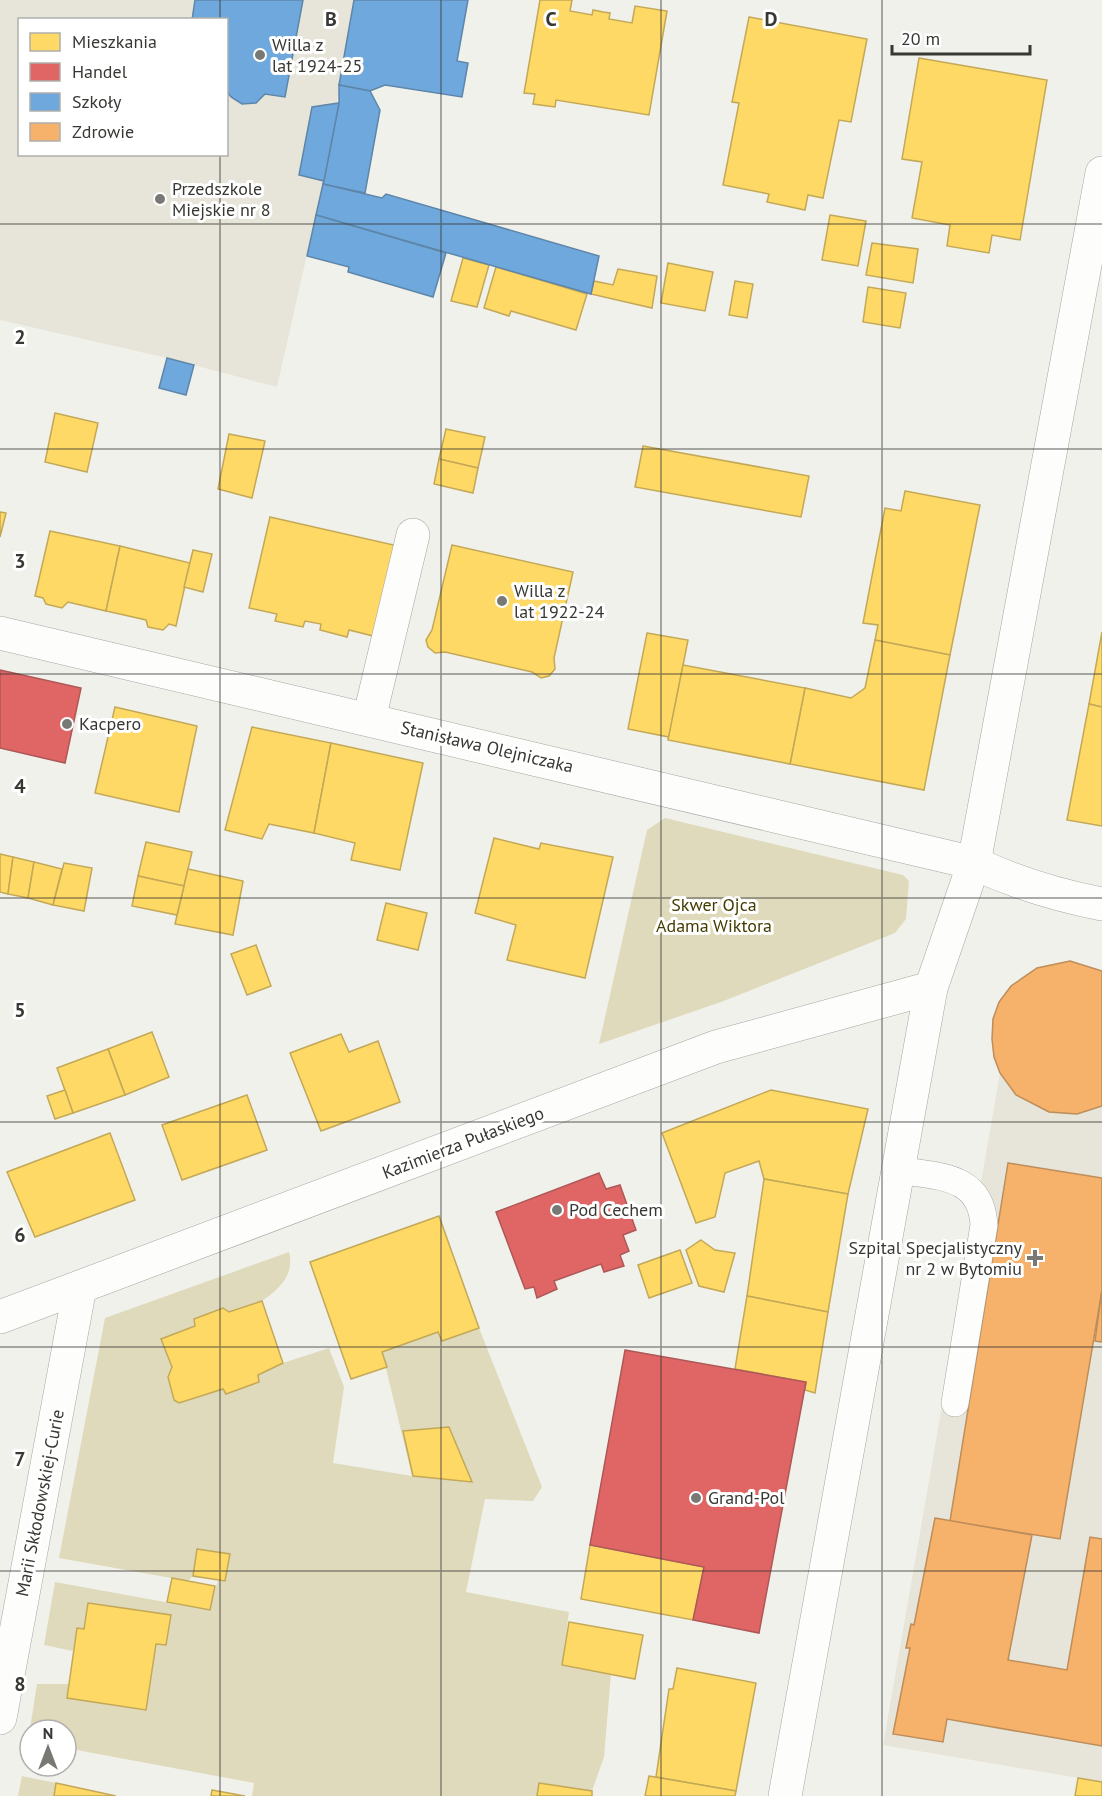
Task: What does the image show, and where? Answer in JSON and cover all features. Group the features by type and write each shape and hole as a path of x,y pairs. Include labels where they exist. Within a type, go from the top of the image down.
{"street":[{"path":"785,1796 931,988 974,863 1102,173"},
{"path":"369,719 413,535"},
{"name":"Stanisława Olejniczaka","path":"0,633 974,863 1012,882 1102,904"},
{"name":"Kazimierza Pułaskiego","path":"0,1317 716,1047 931,988"},
{"name":"Marii Skłodowskiej-Curie","path":"0,1718 80,1287"}],"lane":[{"path":"898,1170 954,1181 970,1188 977,1196 983,1210 984,1224 955,1403"}],"shaded area":[{"name":"Przedszkole Miejskie nr 8","path":"0,0 354,0 323,184 277,387 167,358 0,320"},
{"name":"Szpital Specjalistyczny nr 2 w Bytomiu","path":"1070,961 1102,971 1102,1782 883,1745 1000,1073 994,1057 993,1019 999,1002 1022,976 1037,968"}],"green space":[{"name":"Skwer Ojca Adama Wiktora","path":"665,818 903,875 909,881 906,919 895,933 721,1002 599,1044 647,830"},
{"path":"289,1252 288,1274 280,1286 262,1301 283,1363 329,1348 344,1387 333,1463 412,1476 382,1352 438,1332 442,1341 479,1328 542,1487 533,1501 485,1499 466,1592 569,1612 562,1665 611,1674 604,1757 592,1791 539,1783 537,1796 252,1796 254,1783 78,1750 78,1718 32,1718 37,1684 69,1684 67,1698 146,1710 156,1644 166,1645 171,1616 84,1629 77,1628 73,1651 44,1645 55,1582 209,1610 218,1580 225,1581 197,1549 193,1576 188,1581 59,1558 105,1318"},
{"path":"22,1778 56,1783 54,1796 18,1796"}],"building: Mieszkania":[{"path":"540,0 572,0 570,11 592,15 593,10 610,13 609,19 632,23 635,6 667,11 649,115 556,100 555,107 533,104 535,94 524,93"},
{"path":"749,17 867,39 851,122 839,120 823,198 808,195 805,210 767,202 769,194 723,185 739,103 732,102"},
{"path":"919,58 1047,80 1020,240 992,235 989,253 947,246 950,225 912,218 922,162 902,159"},
{"path":"830,215 866,221 858,266 822,260"},
{"path":"872,243 918,249 913,283 866,275"},
{"path":"463,258 489,265 477,307 451,301"},
{"path":"668,263 713,272 705,311 661,303"},
{"path":"496,267 587,294 576,330 511,311 509,316 484,308"},
{"path":"618,269 657,276 652,308 591,294 594,281 613,285"},
{"path":"735,281 753,284 747,318 729,315"},
{"path":"868,287 906,293 900,328 863,322"},
{"path":"55,413 98,423 87,472 45,462"},
{"path":"446,429 485,437 478,468 439,459"},
{"path":"229,434 265,441 252,498 218,489"},
{"path":"643,446 809,476 801,517 635,487"},
{"path":"439,459 478,468 473,493 434,484"},
{"path":"905,491 980,505 950,655 875,640 878,625 863,623 885,508 901,511"},
{"path":"0,512 6,513 0,537"},
{"path":"270,517 398,546 377,637 349,630 347,637 320,630 321,624 305,621 303,627 275,621 277,614 249,608"},
{"path":"50,531 120,546 106,611 68,602 62,608 46,604 43,598 35,596"},
{"name":"Willa z lat 1922-24","path":"452,545 573,572 554,658 555,669 549,676 541,678 532,672 445,652 435,653 428,647 426,640 432,630"},
{"path":"120,546 190,563 176,626 169,624 163,630 148,627 146,620 106,611"},
{"path":"193,550 212,554 203,592 184,587"},
{"path":"1102,632 1102,707 1089,704"},
{"path":"647,633 688,640 669,737 628,729"},
{"path":"875,640 950,655 924,790 790,764 805,688 851,698 865,688"},
{"path":"683,665 805,688 790,764 668,740"},
{"path":"1089,704 1102,707 1102,826 1067,820"},
{"path":"115,707 197,726 179,812 95,793"},
{"path":"252,727 331,743 314,833 269,824 262,839 225,830"},
{"path":"331,743 423,763 400,870 351,860 355,843 314,833"},
{"path":"494,838 539,849 541,843 613,857 585,978 507,960 516,925 475,913"},
{"path":"146,842 192,852 184,886 138,876"},
{"path":"0,854 13,857 8,894 0,892"},
{"path":"13,857 34,862 28,898 8,894"},
{"path":"34,862 62,869 53,905 28,898"},
{"path":"64,863 92,868 84,911 53,905"},
{"path":"188,869 243,881 233,935 175,924"},
{"path":"138,876 184,886 177,915 132,906"},
{"path":"386,903 427,913 418,950 377,940"},
{"path":"256,945 271,986 247,995 231,954"},
{"path":"152,1032 169,1077 125,1095 108,1049"},
{"path":"341,1034 349,1052 378,1041 400,1102 321,1131 290,1053"},
{"path":"108,1049 125,1095 73,1113 57,1068"},
{"path":"65,1090 73,1113 55,1119 47,1096"},
{"path":"771,1090 868,1109 848,1194 764,1179 759,1161 725,1173 715,1217 696,1223 662,1133"},
{"path":"247,1095 267,1150 182,1180 162,1125"},
{"path":"110,1133 135,1200 35,1237 7,1172"},
{"path":"764,1179 848,1194 828,1312 747,1296"},
{"path":"439,1216 479,1328 442,1341 438,1332 382,1352 387,1367 351,1379 310,1262"},
{"path":"701,1240 715,1250 735,1253 724,1292 699,1286 686,1250"},
{"path":"680,1250 692,1283 649,1298 638,1265"},
{"path":"747,1296 828,1312 815,1393 805,1390 806,1382 735,1369"},
{"path":"262,1301 283,1363 258,1375 259,1382 226,1394 223,1389 179,1403 174,1400 168,1377 172,1367 161,1339 195,1326 194,1319 223,1308 229,1312"},
{"path":"449,1427 472,1482 413,1476 403,1431"},
{"path":"590,1545 704,1567 693,1620 581,1599"},
{"path":"197,1549 230,1554 225,1581 193,1576"},
{"path":"172,1578 215,1586 210,1610 167,1602"},
{"path":"88,1603 171,1615 166,1645 156,1644 146,1710 67,1698 77,1628 84,1629"},
{"path":"569,1622 643,1635 635,1679 562,1665"},
{"path":"677,1668 756,1683 736,1791 656,1777 669,1689 673,1689"},
{"path":"649,1776 736,1791 735,1796 645,1796"},
{"path":"1078,1778 1102,1782 1102,1796 1075,1796"},
{"path":"56,1783 116,1796 54,1796"},
{"path":"539,1783 592,1791 592,1796 537,1796"},
{"path":"212,1790 245,1796 211,1796"}],"building: Handel":[{"path":"0,670 81,688 65,763 0,748"},
{"path":"599,1173 606,1189 620,1185 636,1230 623,1235 629,1251 620,1255 624,1266 604,1272 601,1264 554,1281 557,1289 537,1298 534,1287 525,1289 496,1212"},
{"path":"625,1350 806,1382 759,1633 693,1620 704,1567 590,1545"}],"building: Szkoły":[{"name":"Willa z lat 1924-25","path":"195,0 303,0 285,97 265,94 256,103 242,104 231,97 228,93 228,18 192,18"},
{"path":"354,0 468,0 457,61 468,63 462,97 385,85 370,91 339,85"},
{"path":"339,85 370,91 380,110 365,193 323,184 339,103"},
{"path":"339,103 324,181 299,175 312,107"},
{"path":"323,184 382,198 386,194 599,256 591,294 316,215"},
{"path":"316,215 446,253 433,297 348,272 349,267 307,256"},
{"path":"167,358 194,365 186,395 159,388"}],"building: Zdrowie":[{"path":"1070,961 1102,971 1102,1106 1077,1114 1049,1112 1016,1095 1000,1073 994,1057 992,1039 993,1019 999,1002 1011,986 1037,968"},
{"path":"1008,1163 1102,1178 1102,1290 1060,1539 950,1521"},
{"path":"1102,1290 1102,1342 1095,1341"},
{"path":"935,1518 1032,1535 1008,1660 1067,1670 1090,1537 1102,1539 1102,1746 947,1719 943,1742 893,1734 910,1648 906,1648 911,1624 914,1625"}],"place":[{"name":"Willa z lat 1924-25","path":"260,55"},
{"name":"Przedszkole Miejskie nr 8","path":"160,199"},
{"name":"Willa z lat 1922-24","path":"502,601"},
{"name":"Kacpero","path":"67,724"},
{"name":"Pod Cechem","path":"557,1210"},
{"name":"Szpital Specjalistyczny nr 2 w Bytomiu","path":"1035,1258"},
{"name":"Grand-Pol","path":"696,1498"}]}
